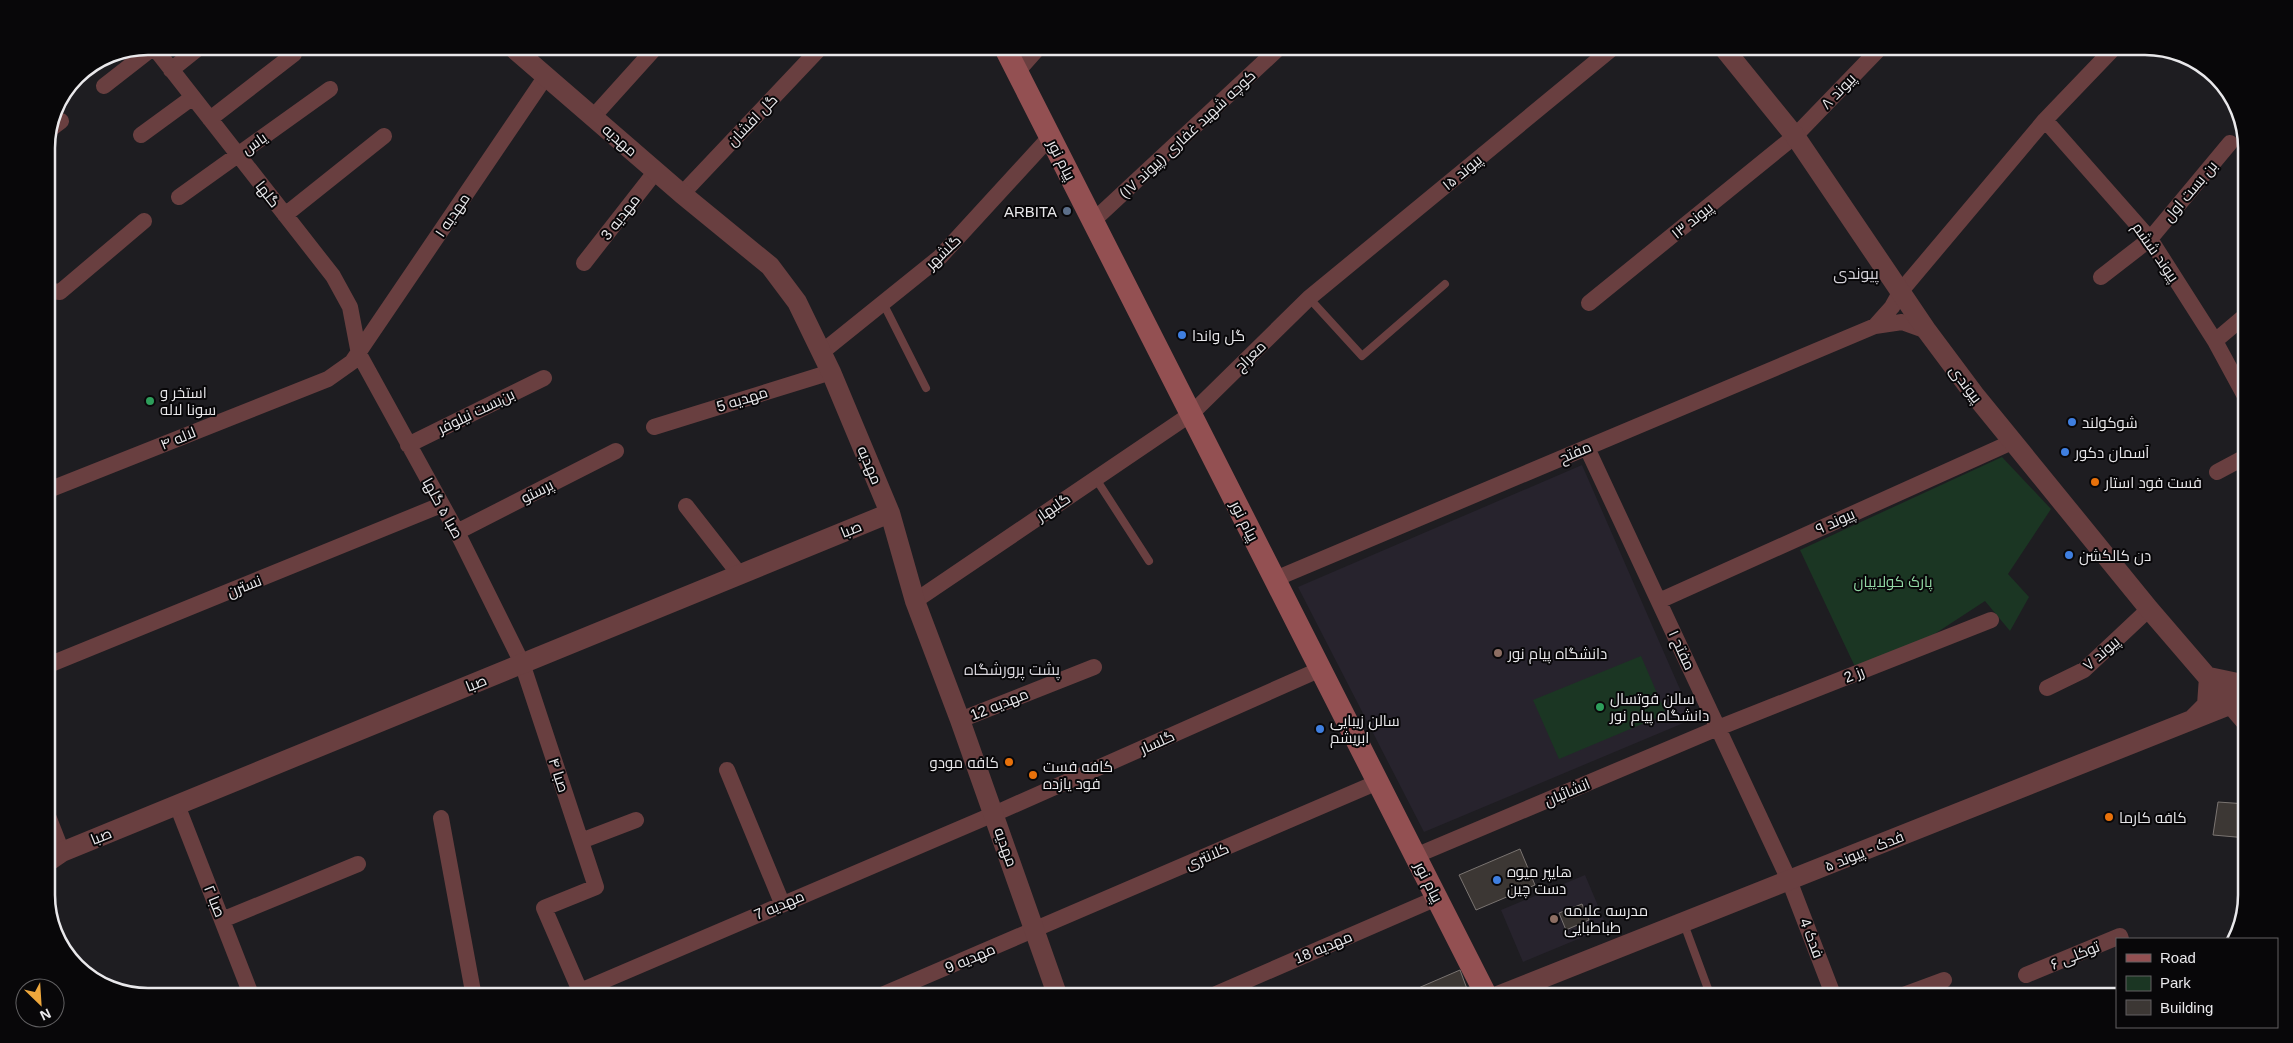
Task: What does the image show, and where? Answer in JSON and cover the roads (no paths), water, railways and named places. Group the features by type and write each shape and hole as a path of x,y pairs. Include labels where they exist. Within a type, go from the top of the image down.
{"main road":[{"name":"پیام نور","path":"1008,55 1482,988"}],"street":[{"path":"104,86 143,55"},
{"name":"گلها","path":"160,55 337,284 350,307 359,354"},
{"path":"172,70 190,55"},
{"path":"210,120 293,55"},
{"name":"مهدیه","path":"522,55 682,194 770,266 797,302 831,372 890,514 915,601 1036,930 1055,988"},
{"path":"593,117 648,55"},
{"name":"گل افشان","path":"682,194 813,55"},
{"path":"1017,72 1032,55"},
{"name":"کوچه شهید غفاری (پیوند ۱۷)","path":"1093,221 1271,55"},
{"name":"پیوند ۱۵","path":"1309,298 1604,55"},
{"name":"پیوندی","path":"1729,55 1795,136 1928,331 1974,394 2149,610 2209,678 2238,700"},
{"name":"پیوند ۸","path":"1795,136 1873,55"},
{"path":"1876,326 1892,307 1901,291 2045,120 2107,55"},
{"name":"مهدیه ۱","path":"359,354 546,76"},
{"name":"یاس","path":"179,196 330,89"},
{"path":"141,135 193,97"},
{"name":"پیوند ششم","path":"2045,120 2150,239 2215,341 2238,383"},
{"path":"285,215 384,136"},
{"name":"پیوند ۱۳","path":"1589,304 1795,136"},
{"name":"گلشهر","path":"822,352 940,257 1050,137"},
{"name":"بن بست اول","path":"2101,277 2150,239 2230,144"},
{"name":"مهدیه 3","path":"584,263 656,171"},
{"path":"55,290 60,292 144,221"},
{"name":"معراج","path":"1191,414 1309,298"},
{"path":"1876,326 1902,322 1928,331"},
{"path":"2215,341 2238,322"},
{"name":"مفتح","path":"1275,579 1876,326"},
{"name":"صبا ۵ گلها","path":"359,354 457,532 522,664"},
{"name":"لاله ۴","path":"55,487 328,378 352,362 359,354"},
{"name":"مهدیه 5","path":"654,427 831,372"},
{"name":"بن‌بست نیلوفر","path":"408,445 544,378"},
{"name":"گلبهار","path":"915,601 1191,414"},
{"name":"پیوند ۹","path":"1658,601 2012,442"},
{"name":"مفتح ۱","path":"1586,448 1789,880"},
{"name":"پرستو","path":"457,532 616,451"},
{"path":"2217,472 2238,461"},
{"name":"نسترن","path":"55,662 441,505"},
{"path":"686,506 740,575"},
{"name":"صبا","path":"55,855 890,514"},
{"name":"پیوند ۷","path":"2047,688 2084,670 2149,610"},
{"name":"رز 2","path":"1718,728 1991,620"},
{"name":"صبا ۴","path":"522,664 596,886 544,908 571,988"},
{"name":"مهدیه 12","path":"960,720 1094,666"},
{"name":"گلسار","path":"994,814 1320,669"},
{"path":"2189,722 2206,705 2209,678 2238,683"},
{"name":"فدک - پیوند ۵","path":"1518,988 2238,702"},
{"name":"انشائیان","path":"1415,856 1718,728"},
{"path":"727,770 782,903"},
{"name":"کلانتری","path":"1036,930 1378,782"},
{"name":"صبا ۲","path":"177,805 248,988"},
{"name":"مهدیه 7","path":"587,988 994,814"},
{"path":"442,818 472,988"},
{"path":"581,840 636,820"},
{"path":"222,920 358,864"},
{"name":"فدک 4","path":"1789,880 1831,988"},
{"name":"مهدیه 18","path":"1230,988 1437,898"},
{"name":"مهدیه 9","path":"898,988 1036,930"},
{"name":"توکلی ۶","path":"2026,975 2120,936 2121,938"},
{"path":"1922,988 1944,980"}],"lane":[{"path":"1309,298 1362,356 1445,284"},
{"path":"883,303 926,388"},
{"path":"1096,479 1150,561"},
{"path":"1683,922 1708,988"}],"place":[{"name":"ARBITA","path":"1067,211"},
{"name":"گل واندا","path":"1182,335"},
{"name":"استخر و سونا لاله","path":"150,401"},
{"name":"شوکولند","path":"2072,422"},
{"name":"آسمان دکور","path":"2065,452"},
{"name":"فست فود استار","path":"2095,482"},
{"name":"دن کالکشن","path":"2069,555"},
{"name":"دانشگاه پیام نور","path":"1498,653"},
{"name":"سالن فوتسال دانشگاه پیام نور","path":"1600,707"},
{"name":"سالن زیبایی ابریشم","path":"1320,729"},
{"name":"کافه مودو","path":"1009,762"},
{"name":"کافه فست فود یازده","path":"1033,775"},
{"name":"کافه کارما","path":"2109,817"},
{"name":"هایپر میوه دست چین","path":"1497,880"},
{"name":"مدرسه علامه طباطبایی","path":"1554,919"}],"district":[{"name":"پیوندی","path":"1856,273"},
{"name":"پشت پرورشگاه","path":"1012,669"}],"park label":[{"name":"پارک کولاییان","path":"1893,581"}]}
